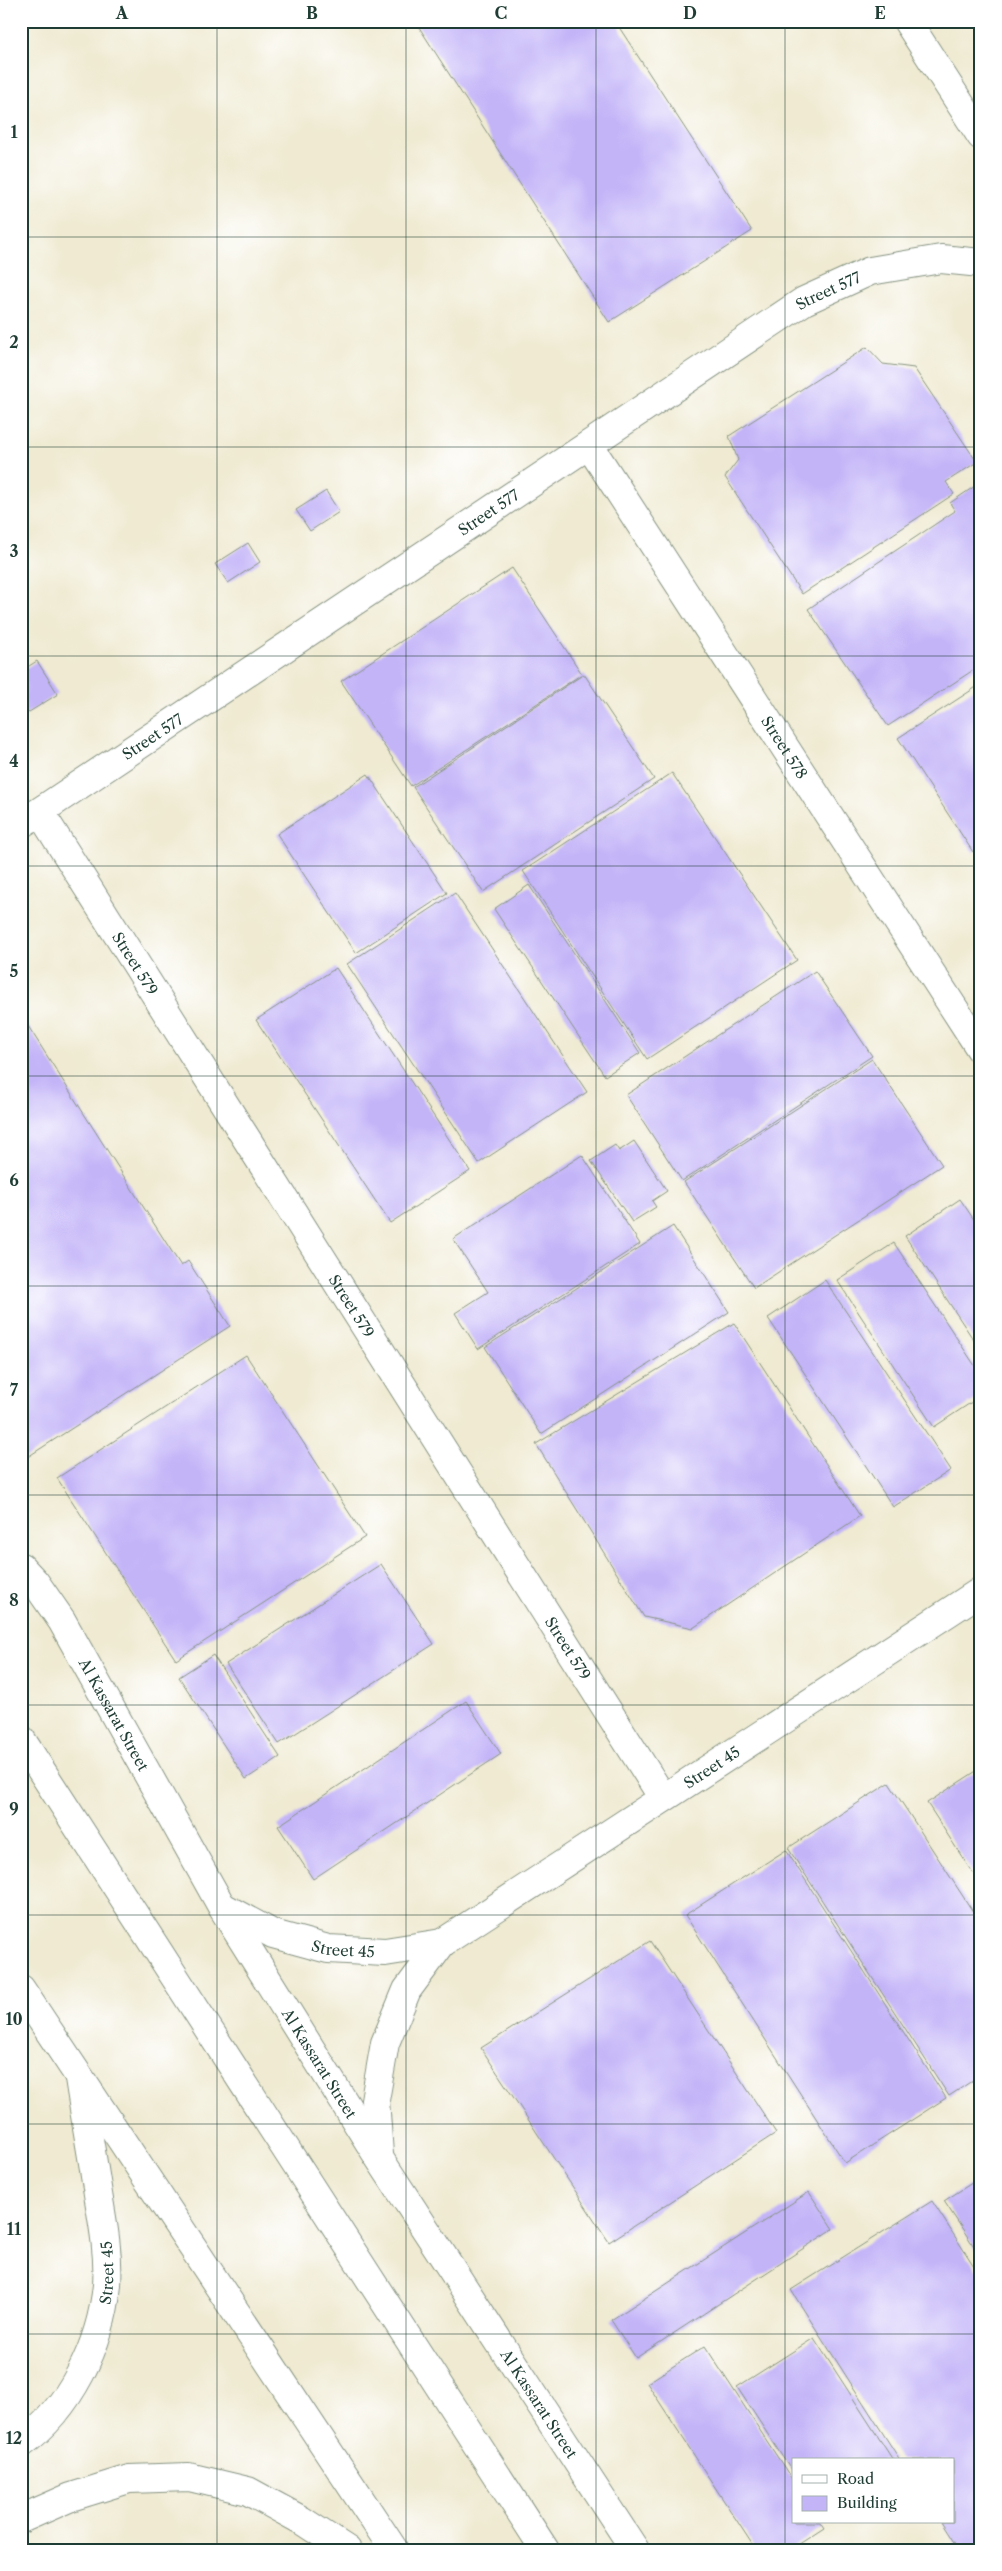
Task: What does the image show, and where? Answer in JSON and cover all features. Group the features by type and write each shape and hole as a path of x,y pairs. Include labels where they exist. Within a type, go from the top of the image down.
{"street":[{"path":"907,21 981,136"},
{"name":"Street 577","path":"31,818 804,300 870,271 940,259 981,263"},
{"name":"Street 578","path":"589,445 981,1050"},
{"name":"Street 579","path":"31,818 663,1798"},
{"name":"Al Kassarat Street","path":"21,1567 35,1582 62,1621 222,1907 379,2158 636,2550"},
{"name":"Street 45","path":"379,2158 376,2100 385,2043 407,1990 442,1943 981,1591"},
{"path":"21,1739 545,2550"},
{"name":"Street 45","path":"222,1907 273,1934 328,1949 385,1952 442,1943"},
{"path":"21,1989 394,2550"},
{"name":"Street 45","path":"21,2444 35,2434 71,2390 96,2339 107,2284 104,2228 79,2078"},
{"path":"21,2519 71,2497 129,2479 189,2477 248,2491 301,2520 347,2550"}],"building":[{"path":"415,21 615,21 752,231 609,322"},
{"path":"867,347 883,364 914,368 977,462 946,482 954,494 802,594 725,477 738,460 729,436"},
{"path":"981,482 981,665 888,726 808,609 955,511 950,503"},
{"path":"326,491 339,512 310,531 296,510"},
{"path":"248,543 260,562 228,583 215,564"},
{"path":"512,568 582,674 411,786 341,681"},
{"path":"37,661 58,694 21,717 21,671"},
{"path":"584,674 654,779 483,892 413,787"},
{"path":"981,684 981,847 973,852 898,738"},
{"path":"672,773 797,960 647,1059 523,871"},
{"path":"368,774 447,893 356,953 277,834"},
{"path":"529,885 640,1053 605,1076 494,909"},
{"path":"455,893 587,1092 479,1163 347,964"},
{"path":"336,968 470,1171 390,1223 256,1020"},
{"path":"815,971 872,1056 682,1181 626,1095"},
{"path":"21,1015 181,1266 188,1261 230,1326 26,1458 21,1451"},
{"path":"872,1059 942,1165 754,1288 684,1182"},
{"path":"634,1141 667,1191 652,1201 656,1207 632,1222 591,1161 615,1145 619,1151"},
{"path":"582,1155 640,1244 478,1349 455,1313 488,1292 453,1239"},
{"path":"960,1199 981,1230 981,1351 905,1236"},
{"path":"673,1226 729,1312 541,1434 485,1347"},
{"path":"894,1243 981,1375 981,1396 934,1427 837,1280"},
{"path":"825,1280 951,1470 893,1507 768,1318"},
{"path":"734,1323 860,1516 693,1628 644,1617 536,1444"},
{"path":"246,1355 365,1537 176,1660 57,1478"},
{"path":"381,1564 434,1644 279,1744 226,1664"},
{"path":"213,1655 280,1757 246,1779 179,1677"},
{"path":"466,1701 501,1754 313,1879 278,1826"},
{"path":"981,1768 981,1886 927,1803"},
{"path":"889,1783 981,1924 981,2075 949,2096 788,1848"},
{"path":"786,1850 946,2098 845,2163 685,1915"},
{"path":"650,1941 776,2133 609,2242 481,2048"},
{"path":"981,2177 981,2257 944,2201"},
{"path":"809,2192 833,2229 636,2358 611,2320"},
{"path":"932,2201 981,2277 981,2550 959,2550 942,2524 954,2524 954,2458 899,2458 791,2290"},
{"path":"814,2338 892,2458 792,2458 792,2471 737,2387"},
{"path":"705,2346 792,2479 792,2524 821,2524 824,2528 790,2550 756,2550 647,2383"}]}
